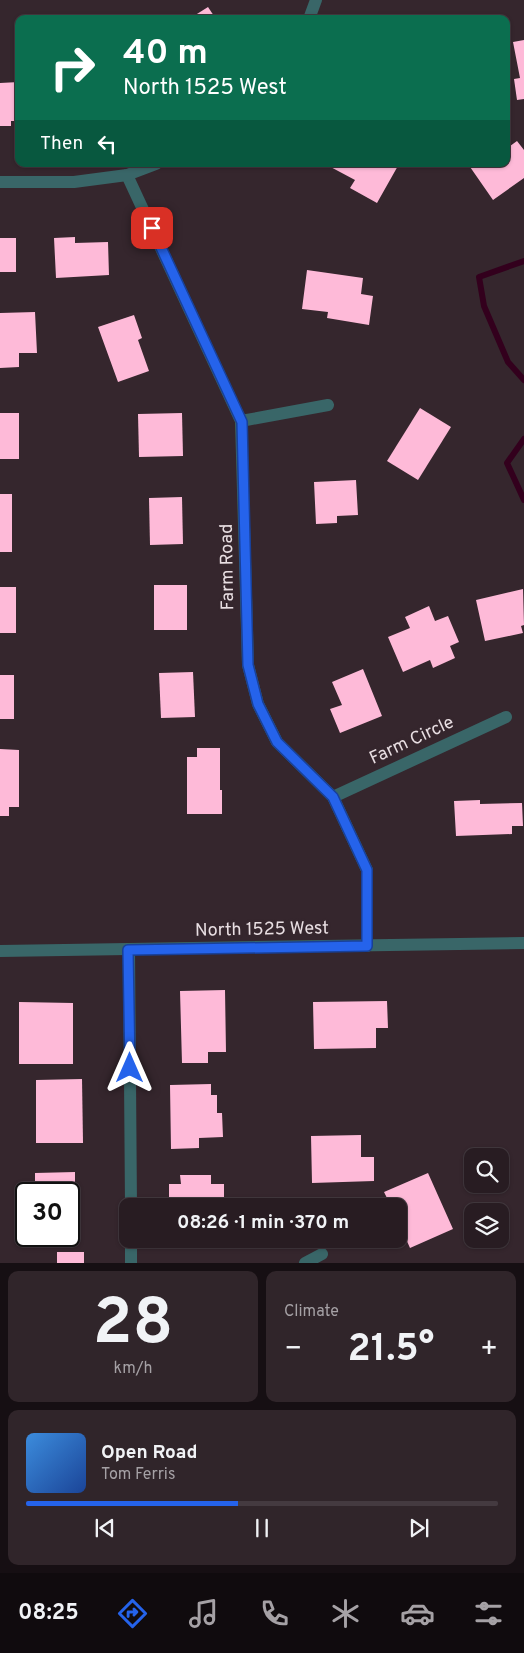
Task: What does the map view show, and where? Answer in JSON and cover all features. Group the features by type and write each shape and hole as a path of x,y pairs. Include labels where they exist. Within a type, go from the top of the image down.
{"street":[{"path":"310,15 316,0"},
{"path":"0,182 74,182 128,175 148,167"},
{"name":"Farm Road","path":"128,175 242,422 248,665 258,704 277,742 333,797 367,870 367,946"},
{"path":"242,422 328,405"},
{"name":"Farm Circle","path":"333,797 506,717"},
{"name":"North 1525 West","path":"0,951 524,943"},
{"path":"128,950 131,1198"},
{"path":"131,1248 131,1263"},
{"path":"305,1263 322,1254"}],"building":[{"path":"208,7 213,15 195,15"},
{"path":"524,40 524,99 517,100 514,79 520,78 513,42"},
{"path":"15,82 15,121 11,121 11,126 0,126 0,83"},
{"path":"517,141 524,150 524,178 493,200 470,167 510,167 510,146"},
{"path":"331,167 397,167 377,203 350,188 355,180"},
{"path":"75,237 75,243 108,242 109,275 56,278 54,238"},
{"path":"0,238 16,238 16,272 0,272"},
{"path":"307,270 363,278 361,294 373,296 369,325 327,318 328,312 302,309"},
{"path":"35,312 37,353 19,353 19,367 0,368 0,313"},
{"path":"134,315 142,338 138,340 149,371 118,382 98,327"},
{"path":"420,408 451,427 418,480 387,461"},
{"path":"0,413 19,413 19,459 0,459"},
{"path":"182,413 183,456 139,457 138,414"},
{"path":"356,480 358,515 337,516 337,523 316,524 314,482"},
{"path":"0,494 12,494 12,552 0,552"},
{"path":"182,497 183,544 150,545 149,498"},
{"path":"154,585 187,585 187,630 154,630"},
{"path":"0,587 16,587 16,633 0,633"},
{"path":"523,589 524,625 521,626 523,633 485,641 476,600"},
{"path":"429,606 435,621 448,616 459,642 450,646 455,658 433,668 430,660 403,672 388,637 410,628 405,617"},
{"path":"363,669 382,716 340,733 330,709 342,705 332,682"},
{"path":"193,672 195,717 161,718 159,673"},
{"path":"0,675 14,675 14,719 0,719"},
{"path":"197,748 220,748 222,814 187,814 187,757 197,757"},
{"path":"0,749 19,750 19,807 9,807 9,816 0,816"},
{"path":"480,800 480,804 522,803 523,826 512,826 512,834 456,836 454,801"},
{"path":"225,990 226,1052 208,1052 208,1063 182,1063 180,991"},
{"path":"387,1001 388,1028 376,1028 376,1048 314,1049 313,1002"},
{"path":"19,1002 73,1003 73,1064 19,1064"},
{"path":"82,1079 83,1143 36,1143 36,1080"},
{"path":"211,1084 211,1095 217,1095 217,1113 222,1113 223,1137 199,1138 199,1148 171,1149 170,1085"},
{"path":"361,1135 361,1157 374,1157 374,1181 312,1183 311,1136"},
{"path":"75,1172 75,1182 35,1182 35,1173"},
{"path":"428,1173 453,1229 410,1248 407,1241 407,1198 387,1198 384,1192"},
{"path":"180,1175 211,1175 211,1184 224,1184 224,1198 169,1198 169,1184 181,1184"},
{"path":"57,1252 84,1252 84,1263 57,1263"}],"waterway":[{"path":"524,261 479,277 484,306 508,362 524,380"},
{"path":"524,439 507,463 524,500"}],"route":[{"path":"130,1068 128,950 367,946 367,870 333,797 277,742 258,704 248,665 242,422 152,228"}]}
